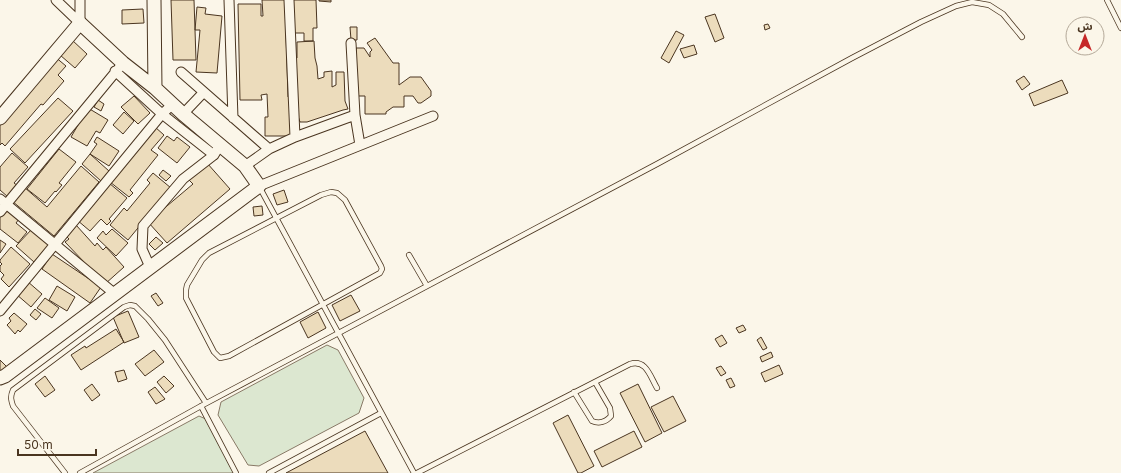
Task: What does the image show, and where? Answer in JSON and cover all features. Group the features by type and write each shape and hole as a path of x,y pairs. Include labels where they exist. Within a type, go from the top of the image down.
{"street":[{"path":"56,0 80,23 162,114 217,150 245,166 259,186"},
{"path":"0,118 80,23 80,0"},
{"path":"154,0 155,88"},
{"path":"229,0 233,118"},
{"path":"289,0 295,137"},
{"path":"351,43 354,115 360,145"},
{"path":"119,67 155,88 173,104 217,150"},
{"path":"0,212 3,202 119,67"},
{"path":"181,72 269,149"},
{"path":"183,114 203,92"},
{"path":"0,311 162,114 173,104"},
{"path":"245,166 269,149 295,137 354,115"},
{"path":"0,378 5,376 259,186 433,116"},
{"path":"150,267 142,249 143,226 183,179 217,150"},
{"path":"3,202 114,294"}],"lane":[{"path":"1106,0 1121,28"},
{"path":"80,473 206,403 886,40 956,6 972,2 989,5 1003,14 1022,37"},
{"path":"259,186 414,473"},
{"path":"326,193 337,194 345,200 382,269 377,275 323,305 229,356 220,358 214,352 186,298 186,290 199,264 205,256 277,218 326,193"},
{"path":"409,255 427,286"},
{"path":"65,473 13,406 11,396 13,390 124,307 130,305 135,306 144,314 165,340 206,403"},
{"path":"417,473 574,392 636,362 642,364 646,368 657,388"},
{"path":"574,392 592,421 604,421 610,416 611,412 595,382"},
{"path":"201,406 236,473"},
{"path":"269,473 381,413"}],"green space":[{"path":"327,345 338,350 364,398 359,413 259,466 248,465 218,415 221,402"},
{"path":"199,416 208,420 234,467 233,473 93,473"}],"building":[{"path":"171,0 194,0 196,60 173,60"},
{"path":"262,0 285,0 288,97 291,97 292,136 265,136 265,117 268,117 267,94 261,95 262,100 240,100 238,4 261,4 261,16 263,16"},
{"path":"293,0 316,0 317,28 313,28 313,41 304,41 304,33 294,33"},
{"path":"331,0 331,2 319,1"},
{"path":"197,7 206,8 205,14 222,16 217,73 196,72 200,30 195,30"},
{"path":"143,9 144,23 122,24 122,10"},
{"path":"715,14 724,38 715,42 705,17"},
{"path":"768,24 770,28 765,30 764,25"},
{"path":"350,27 357,27 357,40 351,40"},
{"path":"676,31 684,35 669,63 661,58"},
{"path":"375,38 393,63 399,63 399,85 410,77 421,77 431,91 431,96 421,103 418,103 413,96 404,96 404,107 393,107 386,112 386,114 365,114 365,96 356,96 356,48 364,48 370,57 370,52 372,50 367,43"},
{"path":"72,40 87,54 75,68 60,55"},
{"path":"314,41 318,79 324,77 324,72 332,71 332,87 336,85 336,72 344,72 345,101 348,109 307,122 300,122 298,116 294,59 297,58 297,42"},
{"path":"694,45 697,54 684,58 680,49"},
{"path":"54,56 66,66 58,75 64,81 43,105 41,104 5,146 2,143 0,145 0,120"},
{"path":"1024,76 1030,84 1022,90 1016,81"},
{"path":"1062,80 1068,93 1034,106 1029,94"},
{"path":"134,96 150,113 138,124 121,107"},
{"path":"58,98 73,111 25,163 10,149"},
{"path":"98,100 104,104 101,111 94,107"},
{"path":"88,108 108,120 100,133 96,131 87,146 71,137"},
{"path":"124,112 134,121 123,134 113,125"},
{"path":"155,127 164,135 151,150 158,155 130,190 133,193 129,197 110,182"},
{"path":"167,136 174,141 177,137 190,147 177,163 158,148"},
{"path":"97,137 119,151 109,166 90,154 97,144 94,142"},
{"path":"59,149 76,162 59,183 62,185 45,203 27,189"},
{"path":"12,153 28,167 14,183 18,186 8,197 0,190 0,167"},
{"path":"90,154 109,171 101,181 82,164"},
{"path":"207,163 230,189 167,243 148,222 193,184 188,179"},
{"path":"81,166 99,182 54,236 12,201 24,187 47,207"},
{"path":"163,170 171,176 166,181 159,175"},
{"path":"153,173 171,188 128,240 110,225 124,208 127,211 150,183 147,180"},
{"path":"109,183 127,198 109,219 111,221 107,225 101,219 90,231 77,220"},
{"path":"284,190 288,202 277,205 273,194"},
{"path":"262,206 263,215 254,216 253,207"},
{"path":"5,209 19,219 16,223 27,232 18,243 0,229 0,216"},
{"path":"76,225 95,246 97,243 103,250 106,247 124,267 105,284 65,242 69,239 65,235"},
{"path":"32,229 49,245 34,262 16,246"},
{"path":"112,229 128,243 116,256 97,238 103,231 106,235"},
{"path":"156,237 163,243 155,250 149,244"},
{"path":"0,240 6,244 0,253"},
{"path":"11,247 30,264 9,287 1,279 4,275 0,271 0,266 2,264 0,260"},
{"path":"52,254 101,287 90,303 42,269"},
{"path":"27,281 42,294 31,307 16,294"},
{"path":"57,286 75,297 67,311 49,300"},
{"path":"156,293 163,303 158,306 151,296"},
{"path":"351,295 360,311 340,321 332,305"},
{"path":"45,298 59,308 52,318 37,308"},
{"path":"35,309 41,314 36,320 30,315"},
{"path":"128,311 139,337 124,343 113,317"},
{"path":"318,312 326,328 308,338 300,322"},
{"path":"14,313 27,324 20,332 18,330 15,334 7,325 11,321 9,318"},
{"path":"743,325 746,330 739,333 736,328"},
{"path":"116,329 124,342 81,370 71,355 85,346 86,348"},
{"path":"722,335 727,343 720,347 715,339"},
{"path":"761,337 767,348 763,350 757,340"},
{"path":"154,350 164,362 145,376 135,364"},
{"path":"771,352 773,357 762,362 760,357"},
{"path":"0,360 7,367 0,372"},
{"path":"779,365 783,374 765,382 761,373"},
{"path":"721,366 726,373 721,376 716,368"},
{"path":"124,370 127,379 118,382 115,372"},
{"path":"45,376 55,390 45,397 35,384"},
{"path":"164,376 174,386 166,393 157,382"},
{"path":"731,378 735,386 730,388 726,380"},
{"path":"92,384 100,395 92,401 84,390"},
{"path":"638,384 662,433 645,442 620,393"},
{"path":"155,387 165,399 156,404 148,392"},
{"path":"673,396 686,421 664,432 651,407"},
{"path":"568,415 594,466 581,473 578,473 553,423"},
{"path":"365,431 388,473 286,473"},
{"path":"634,431 642,447 602,467 594,451"}]}
